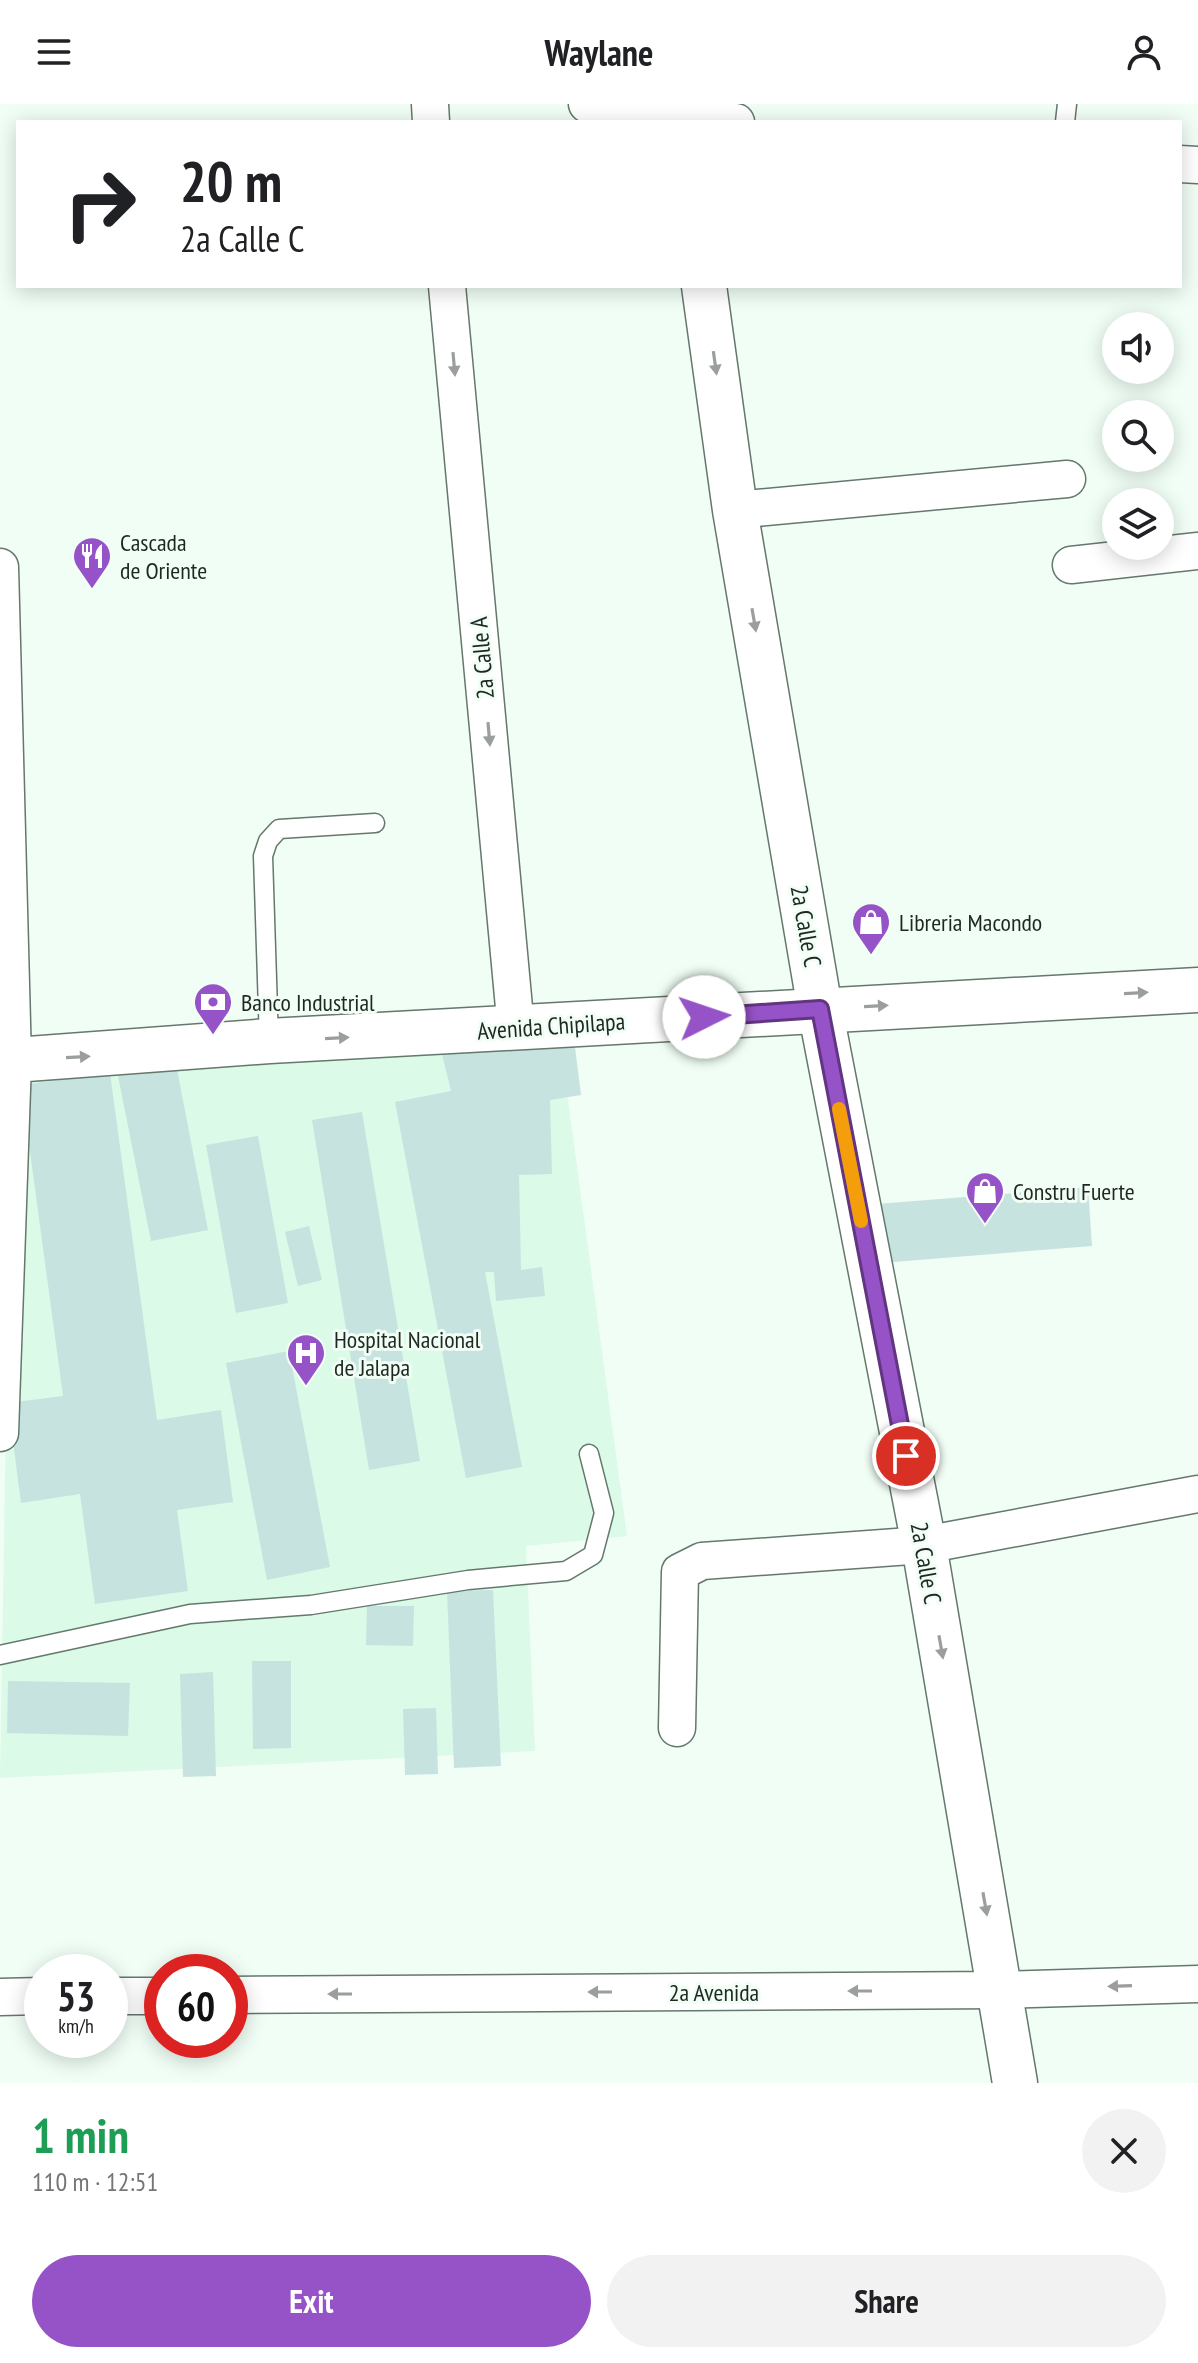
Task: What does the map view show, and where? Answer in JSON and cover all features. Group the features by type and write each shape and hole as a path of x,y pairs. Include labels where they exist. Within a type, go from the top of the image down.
{"main road":[{"name":"2a Calle C","path":"704,288 735,510 820,1009 924,1545 1015,2083"},
{"name":"Avenida Chipilapa","path":"6,1061 269,1041 1198,990"}],"street":[{"path":"587,104 722,120"},
{"name":"2a Calle A","path":"447,288 516,1029"},
{"path":"735,510 1067,479"},
{"path":"1071,565 1198,551"},
{"path":"0,567 6,1061 0,1433"},
{"path":"677,1728 677,1601 680,1572 687,1565 702,1561 924,1545 1198,1494"},
{"name":"2a Avenida","path":"248,1995 999,1990 1198,1984"},
{"path":"0,1997 24,1996"}],"lane":[{"path":"269,1041 263,856 268,841 279,829 375,823"},
{"path":"0,1655 190,1614 311,1605 468,1580 566,1571 593,1555 604,1513 589,1454"}],"shaded area":[{"name":"Hospital Nacional de Jalapa","path":"558,1026 627,1536 526,1546 535,1751 0,1778 12,1070"}],"building":[{"path":"574,1039 581,1095 550,1100 552,1174 519,1175 521,1270 542,1267 545,1296 496,1301 494,1272 485,1272 522,1467 466,1478 395,1102 451,1091 441,1050"},
{"path":"175,1059 208,1230 151,1241 117,1071"},
{"path":"110,1073 157,1420 221,1410 233,1502 177,1510 188,1591 95,1604 80,1494 21,1503 8,1403 63,1396 21,1085"},
{"path":"362,1112 420,1461 369,1470 312,1120"},
{"path":"258,1136 288,1303 236,1313 206,1145"},
{"name":"Constru Fuerte","path":"1088,1187 1092,1246 881,1263 877,1204"},
{"path":"309,1226 322,1280 298,1286 285,1232"},
{"path":"289,1351 330,1567 267,1580 226,1363"},
{"path":"493,1590 501,1766 454,1768 447,1591"},
{"path":"367,1606 414,1606 413,1646 366,1645"},
{"path":"252,1661 291,1661 291,1748 253,1749"},
{"path":"213,1672 216,1776 183,1777 180,1674"},
{"path":"8,1681 130,1683 128,1736 7,1733"},
{"path":"436,1708 438,1774 405,1775 403,1709"}],"slow traffic":[{"path":"839,1109 861,1221"}],"place":[{"name":"Cascada de Oriente","path":"92,590"},
{"name":"Libreria Macondo","path":"871,956"},
{"name":"Banco Industrial","path":"213,1036"},
{"name":"Constru Fuerte","path":"985,1225"},
{"name":"Hospital Nacional de Jalapa","path":"306,1387"}],"route":[{"path":"704,1017 820,1009 906,1456"}]}
